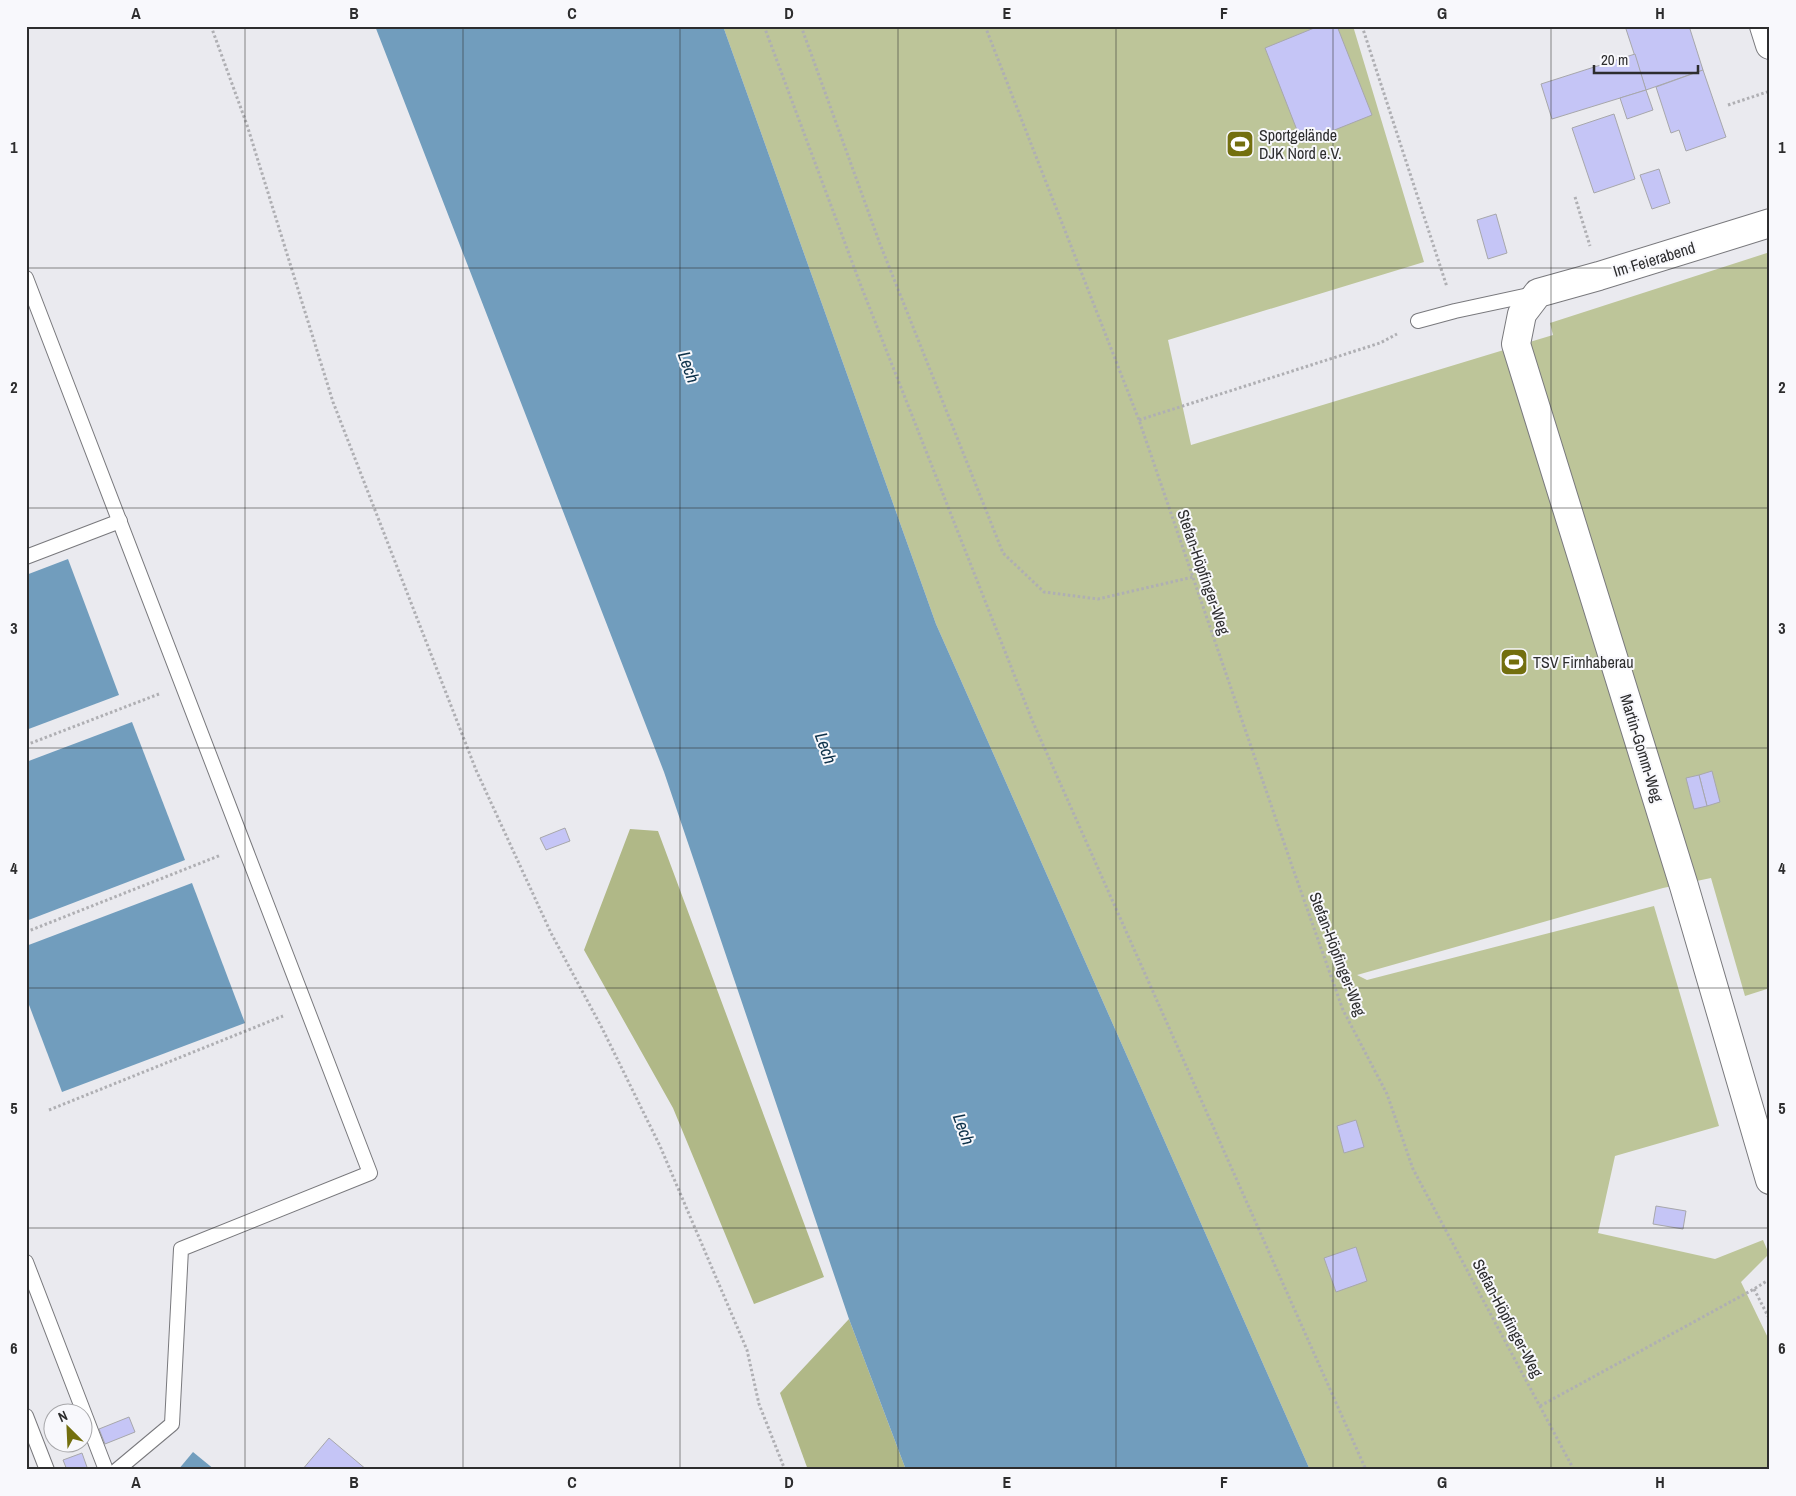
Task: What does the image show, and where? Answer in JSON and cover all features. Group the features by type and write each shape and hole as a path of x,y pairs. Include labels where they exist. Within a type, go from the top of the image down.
{"street":[{"path":"1764,26 1770,45"},
{"name":"Im Feierabend","path":"1538,293 1770,223"},
{"name":"Martin-Gomm-Weg","path":"1538,293 1522,314 1516,344 1681,876 1770,1180"}],"lane":[{"path":"26,278 370,1173 181,1249 172,1424 117,1470"},
{"path":"1418,321 1538,293"},
{"path":"26,558 120,521"},
{"path":"26,1262 106,1470"},
{"path":"26,1416 47,1470"}],"path":[{"path":"211,26 247,125 333,402 476,770 551,933 602,1028 660,1146 747,1350 759,1404 785,1470"},
{"path":"764,26 861,286 1032,720 1366,1470"},
{"path":"801,26 880,244 1003,553 1044,592 1089,598 1098,599 1193,577"},
{"name":"Stefan-Höpfinger-Weg","path":"985,26 1139,420 1343,1010 1387,1094 1413,1169 1574,1470"},
{"path":"1362,26 1455,311"},
{"path":"1728,105 1770,91"},
{"path":"1575,197 1599,276"},
{"path":"1139,420 1380,343 1418,321"},
{"path":"26,745 182,685"},
{"path":"26,932 244,846"},
{"path":"49,1110 306,1007"},
{"path":"1540,1406 1754,1290 1770,1279"},
{"path":"1754,1290 1770,1320"}],"green space":[{"path":"723,26 1353,26 1424,262 1168,340 1191,445 1553,335 1550,323 1770,252 1770,988 1745,996 1711,878 1663,888 1357,975 1367,980 1654,906 1719,1126 1615,1156 1598,1233 1715,1259 1763,1240 1769,1254 1741,1282 1770,1342 1770,1470 1310,1470 936,624"},
{"path":"630,829 658,831 824,1277 754,1304 673,1108 584,950"},
{"path":"849,1319 906,1470 808,1470 780,1393"}],"water":[{"name":"Lech","path":"375,26 723,26 936,624 1310,1470 906,1470 849,1319 664,772"},
{"path":"68,559 119,695 26,730 26,575"},
{"path":"132,722 185,860 26,921 26,762"},
{"path":"192,883 245,1023 62,1092 26,997 26,946"},
{"path":"193,1452 215,1470 178,1470"}],"building":[{"path":"1319,26 1337,26 1372,115 1302,143 1265,48"},
{"path":"1625,26 1689,26 1703,70 1646,90"},
{"path":"1635,54 1646,90 1552,119 1541,84"},
{"path":"1703,70 1726,137 1686,151 1679,130 1671,133 1656,87"},
{"path":"1646,90 1653,110 1627,119 1620,98"},
{"path":"1614,114 1635,179 1594,193 1572,128"},
{"path":"1659,169 1670,203 1652,209 1640,175"},
{"path":"1496,214 1507,253 1488,259 1477,220"},
{"path":"1712,771 1720,802 1707,806 1699,775"},
{"path":"1699,775 1707,806 1694,809 1686,778"},
{"path":"565,828 570,841 546,850 540,838"},
{"path":"1356,1120 1364,1147 1344,1153 1337,1126"},
{"path":"1656,1206 1686,1211 1683,1229 1653,1224"},
{"path":"1356,1247 1367,1281 1336,1292 1324,1258"},
{"path":"129,1417 135,1432 105,1444 99,1429"},
{"path":"329,1438 367,1470 302,1470"},
{"path":"82,1454 88,1470 67,1470 63,1460"}],"place":[{"name":"Sportgelände DJK Nord e.V.","path":"1240,144"},
{"name":"TSV Firnhaberau","path":"1514,662"}]}
